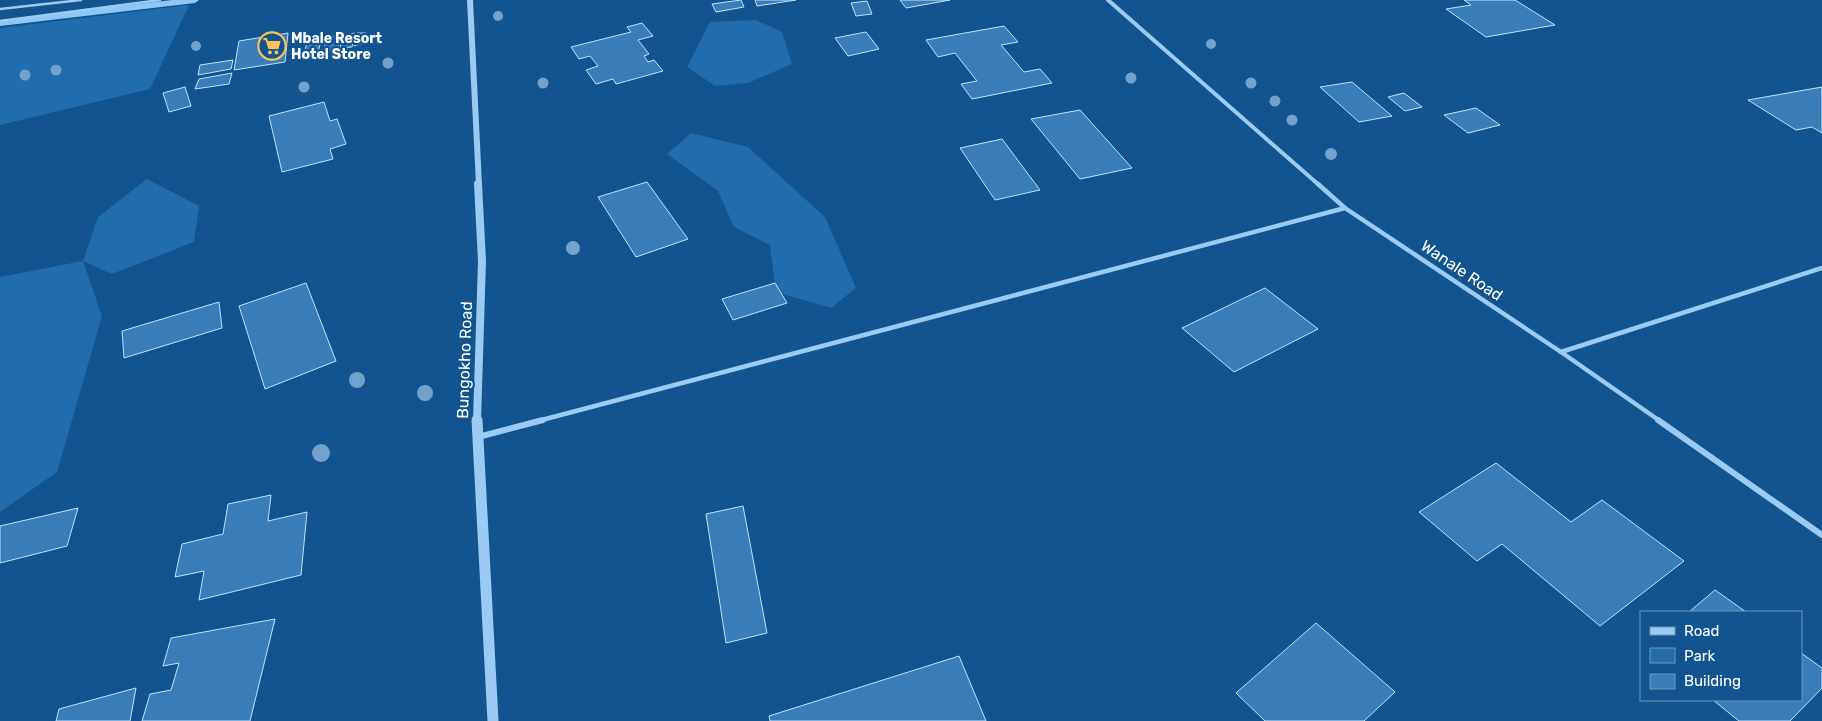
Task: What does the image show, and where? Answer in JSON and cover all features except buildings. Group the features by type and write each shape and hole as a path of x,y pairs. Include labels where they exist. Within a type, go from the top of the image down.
{"street":[{"name":"Bungokho Road","path":"470,0 482,261 477,437 493,721"},
{"name":"Wanale Road","path":"1108,0 1345,208 1561,352 1822,535"},
{"path":"477,437 1345,208"},
{"path":"1561,352 1822,268"}],"lane":[{"path":"0,10 81,0"},
{"path":"0,21 160,0"}],"green space":[{"path":"189,5 150,89 0,125 0,28"},
{"path":"756,20 782,32 792,64 748,83 715,86 687,67 710,22"},
{"path":"691,133 748,147 825,217 856,288 831,308 776,292 770,245 734,227 718,191 667,154"},
{"path":"147,179 199,206 194,242 112,274 83,261 98,217"},
{"path":"83,261 102,316 57,472 0,512 0,277"}],"waterway":[{"path":"0,23 195,0"}],"place":[{"name":"Mbale Resort Hotel Store","path":"272,46"}]}
